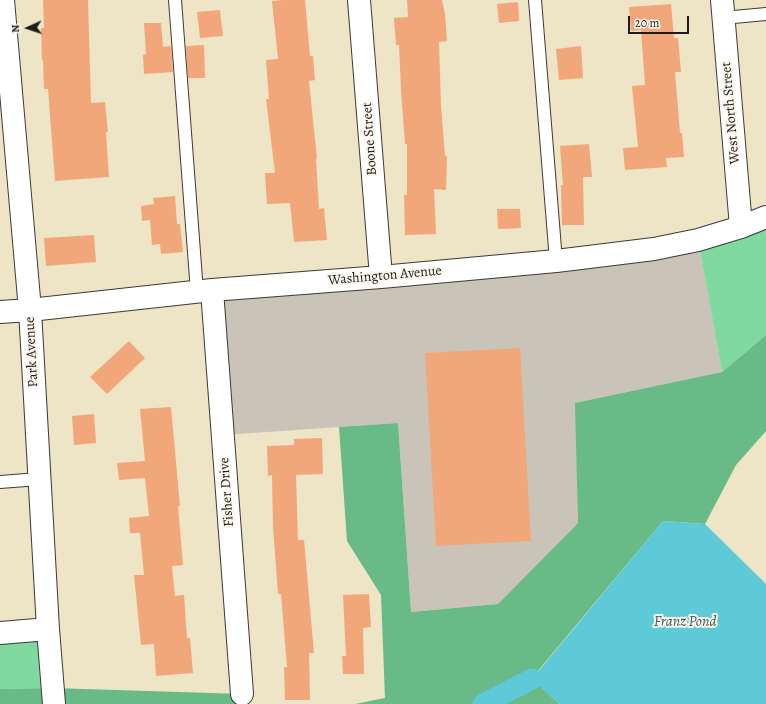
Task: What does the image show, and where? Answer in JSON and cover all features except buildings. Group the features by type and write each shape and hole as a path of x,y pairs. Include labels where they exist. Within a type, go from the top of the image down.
{"street":[{"name":"Park Avenue","path":"3,0 30,310 48,629 54,704"},
{"name":"Boone Street","path":"359,0 381,277"},
{"name":"West North Street","path":"722,9 741,227"},
{"name":"Washington Avenue","path":"0,312 204,291 556,262 654,249 698,240 741,227 766,217"},
{"name":"Fisher Drive","path":"204,291 242,694"},
{"path":"0,633 48,629"}],"lane":[{"path":"175,0 204,291"},
{"path":"536,0 556,262"},
{"path":"722,9 766,14"},
{"path":"0,482 39,479"}],"shaded area":[{"path":"698,240 722,372 576,403 578,523 498,604 411,612 398,423 223,435 212,290"}],"green space":[{"path":"766,217 766,335 722,372 698,240"},
{"path":"766,335 766,431 736,465 705,524 663,521 532,678 559,704 355,704 385,698 381,595 347,541 339,427 398,423 411,612 498,604 578,523 575,403 722,372"},
{"path":"48,629 52,688 0,689 0,633"},
{"path":"52,688 242,694 243,704 0,704 0,689"}],"water":[{"name":"Franz Pond","path":"663,521 705,524 766,584 766,704 559,704 532,679"}],"waterway":[{"path":"483,704 532,679"}]}
